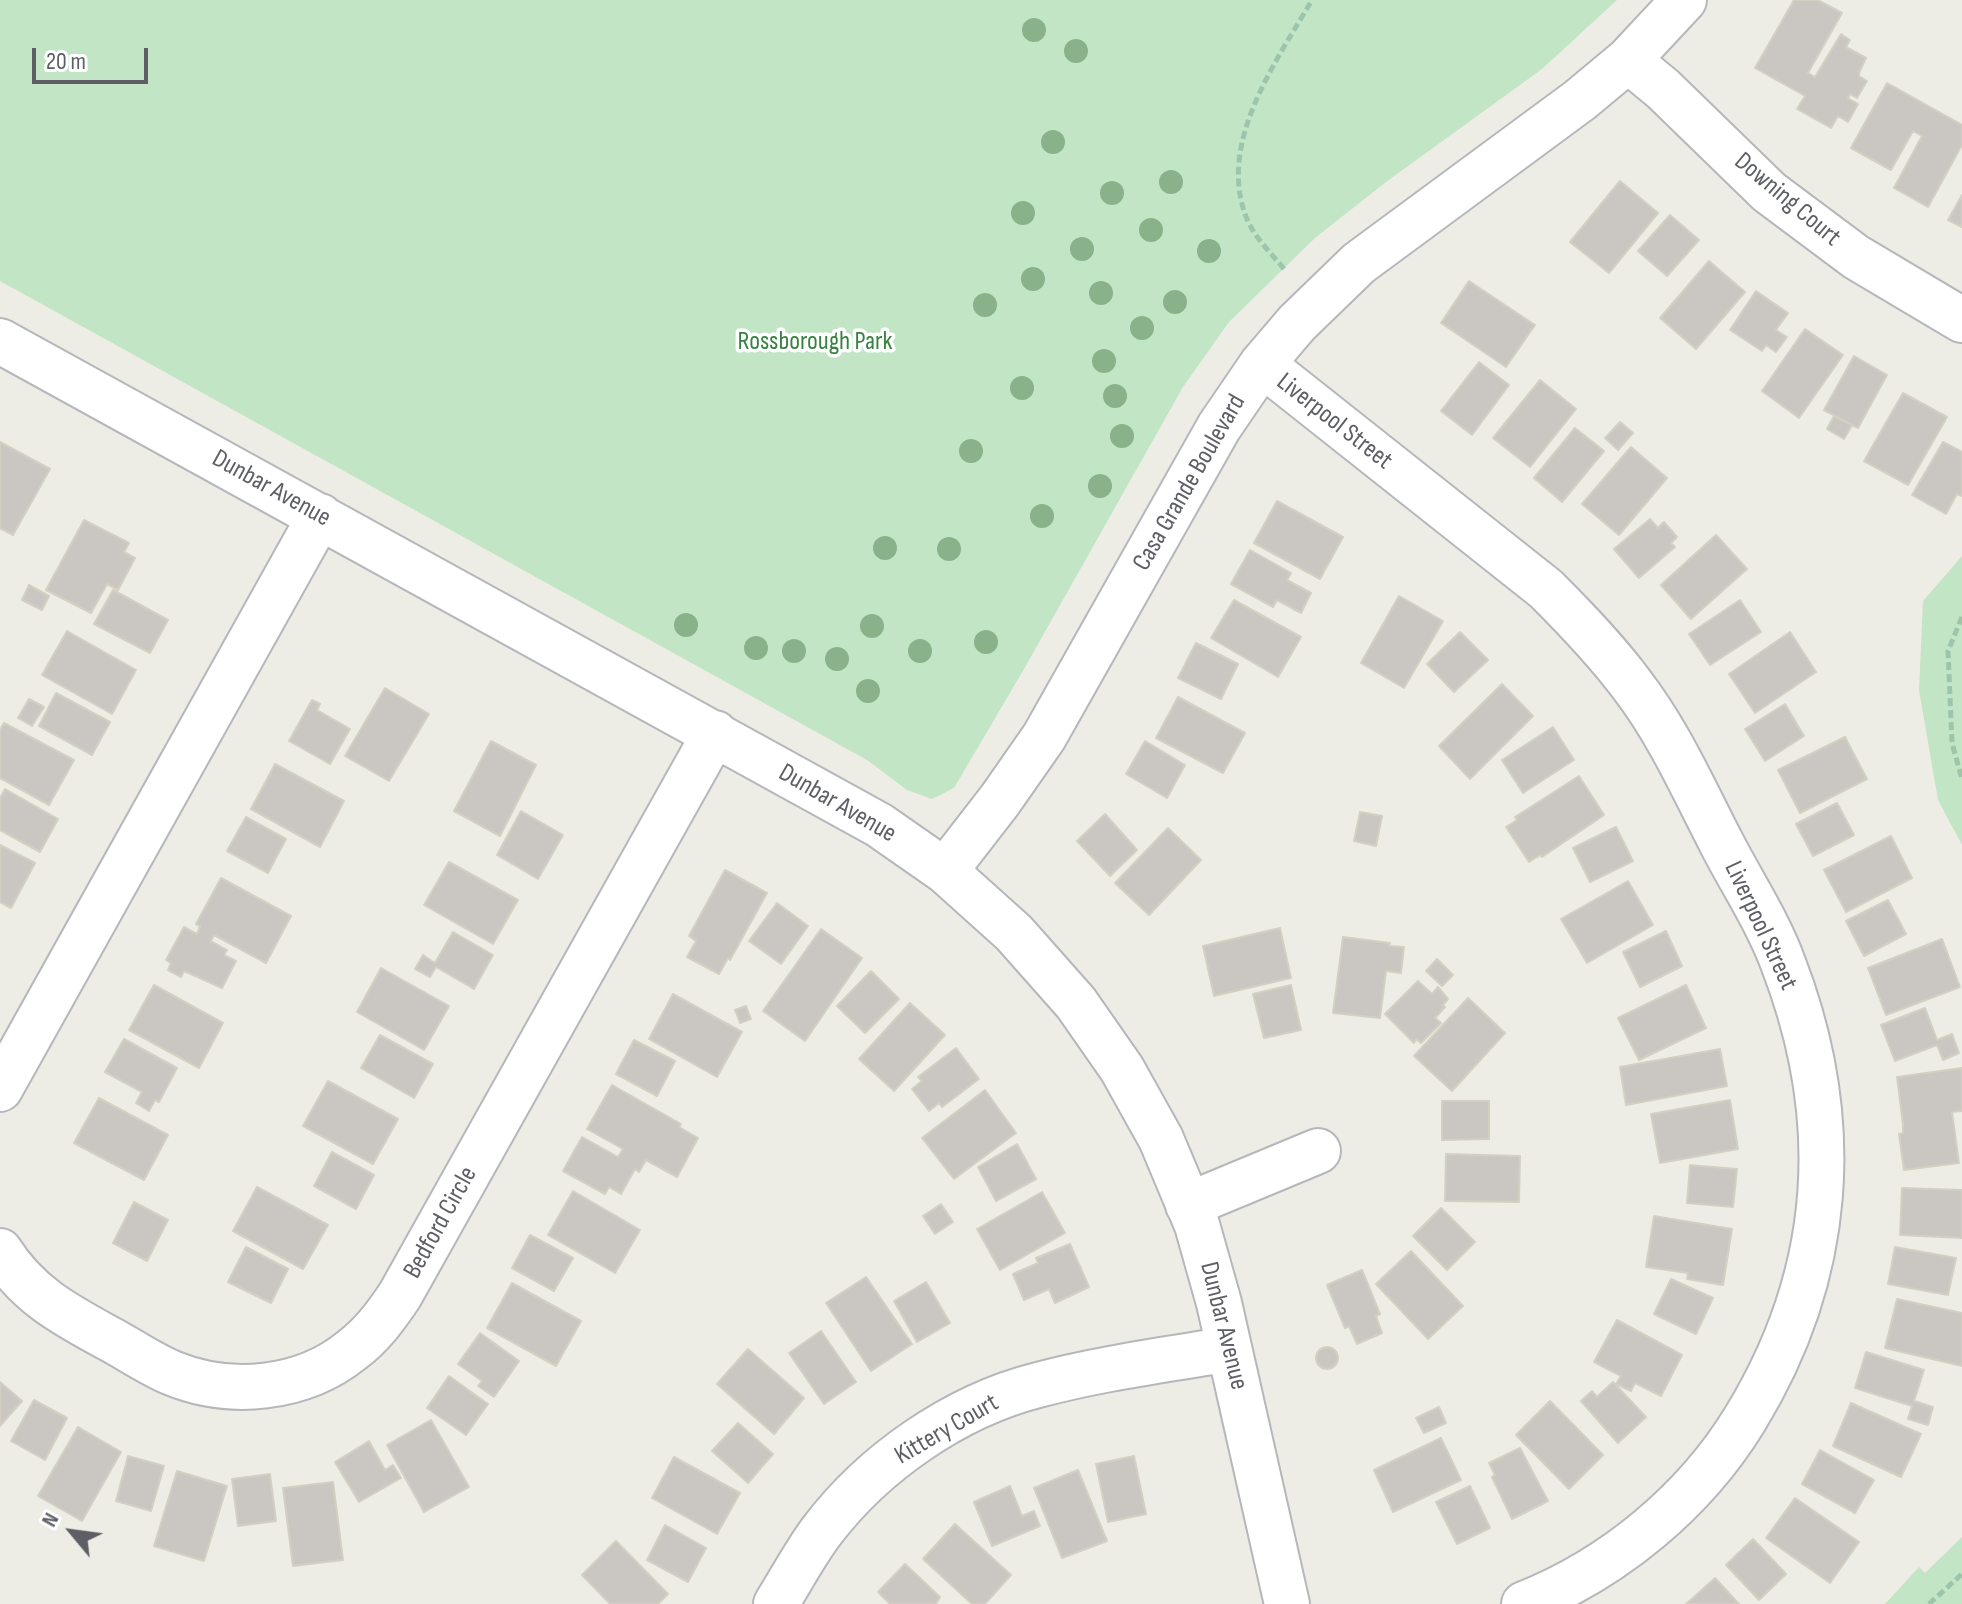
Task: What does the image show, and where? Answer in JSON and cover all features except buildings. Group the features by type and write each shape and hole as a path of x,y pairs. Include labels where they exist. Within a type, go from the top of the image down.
{"street":[{"name":"Casa Grande Boulevard","path":"945,871 1044,737 1219,427 1262,364 1297,323 1359,263 1580,100 1628,60 1684,0"},
{"name":"Downing Court","path":"1628,60 1663,89 1769,192 1856,257 1962,320"},
{"name":"Dunbar Avenue","path":"0,341 879,825 945,871 1014,933 1076,1003 1122,1069 1161,1139 1197,1225 1229,1349 1287,1604"},
{"name":"Liverpool Street","path":"1262,364 1546,589 1585,628 1633,686 1665,734 1783,961 1806,1035 1820,1111 1823,1176 1813,1253 1792,1328 1767,1383 1735,1435 1708,1470 1659,1520 1611,1559 1553,1593 1524,1604"},
{"path":"0,1089 320,516"},
{"name":"Bedford Circle","path":"0,1251 13,1272 44,1301 172,1373 208,1384 255,1387 283,1383 319,1371 351,1352 378,1326 400,1295 715,733"},
{"path":"1188,1205 1318,1151"},
{"name":"Kittery Court","path":"776,1604 822,1532 864,1484 908,1447 970,1411 1036,1385 1229,1349"}],"path":[{"path":"1284,269 1248,222 1240,189 1240,151 1251,112 1312,0"},
{"path":"1962,617 1948,651 1952,743 1962,779"},
{"path":"1929,1604 1962,1574"}],"green space":[{"name":"Rossborough Park","path":"0,0 1617,0 1542,69 1386,182 1315,238 1229,322 1183,387 954,788 932,799 907,790 867,760 0,281"},
{"path":"1962,556 1962,845 1938,800 1919,690 1923,601"},
{"path":"1962,1537 1962,1604 1885,1604 1919,1567 1925,1573"}]}
